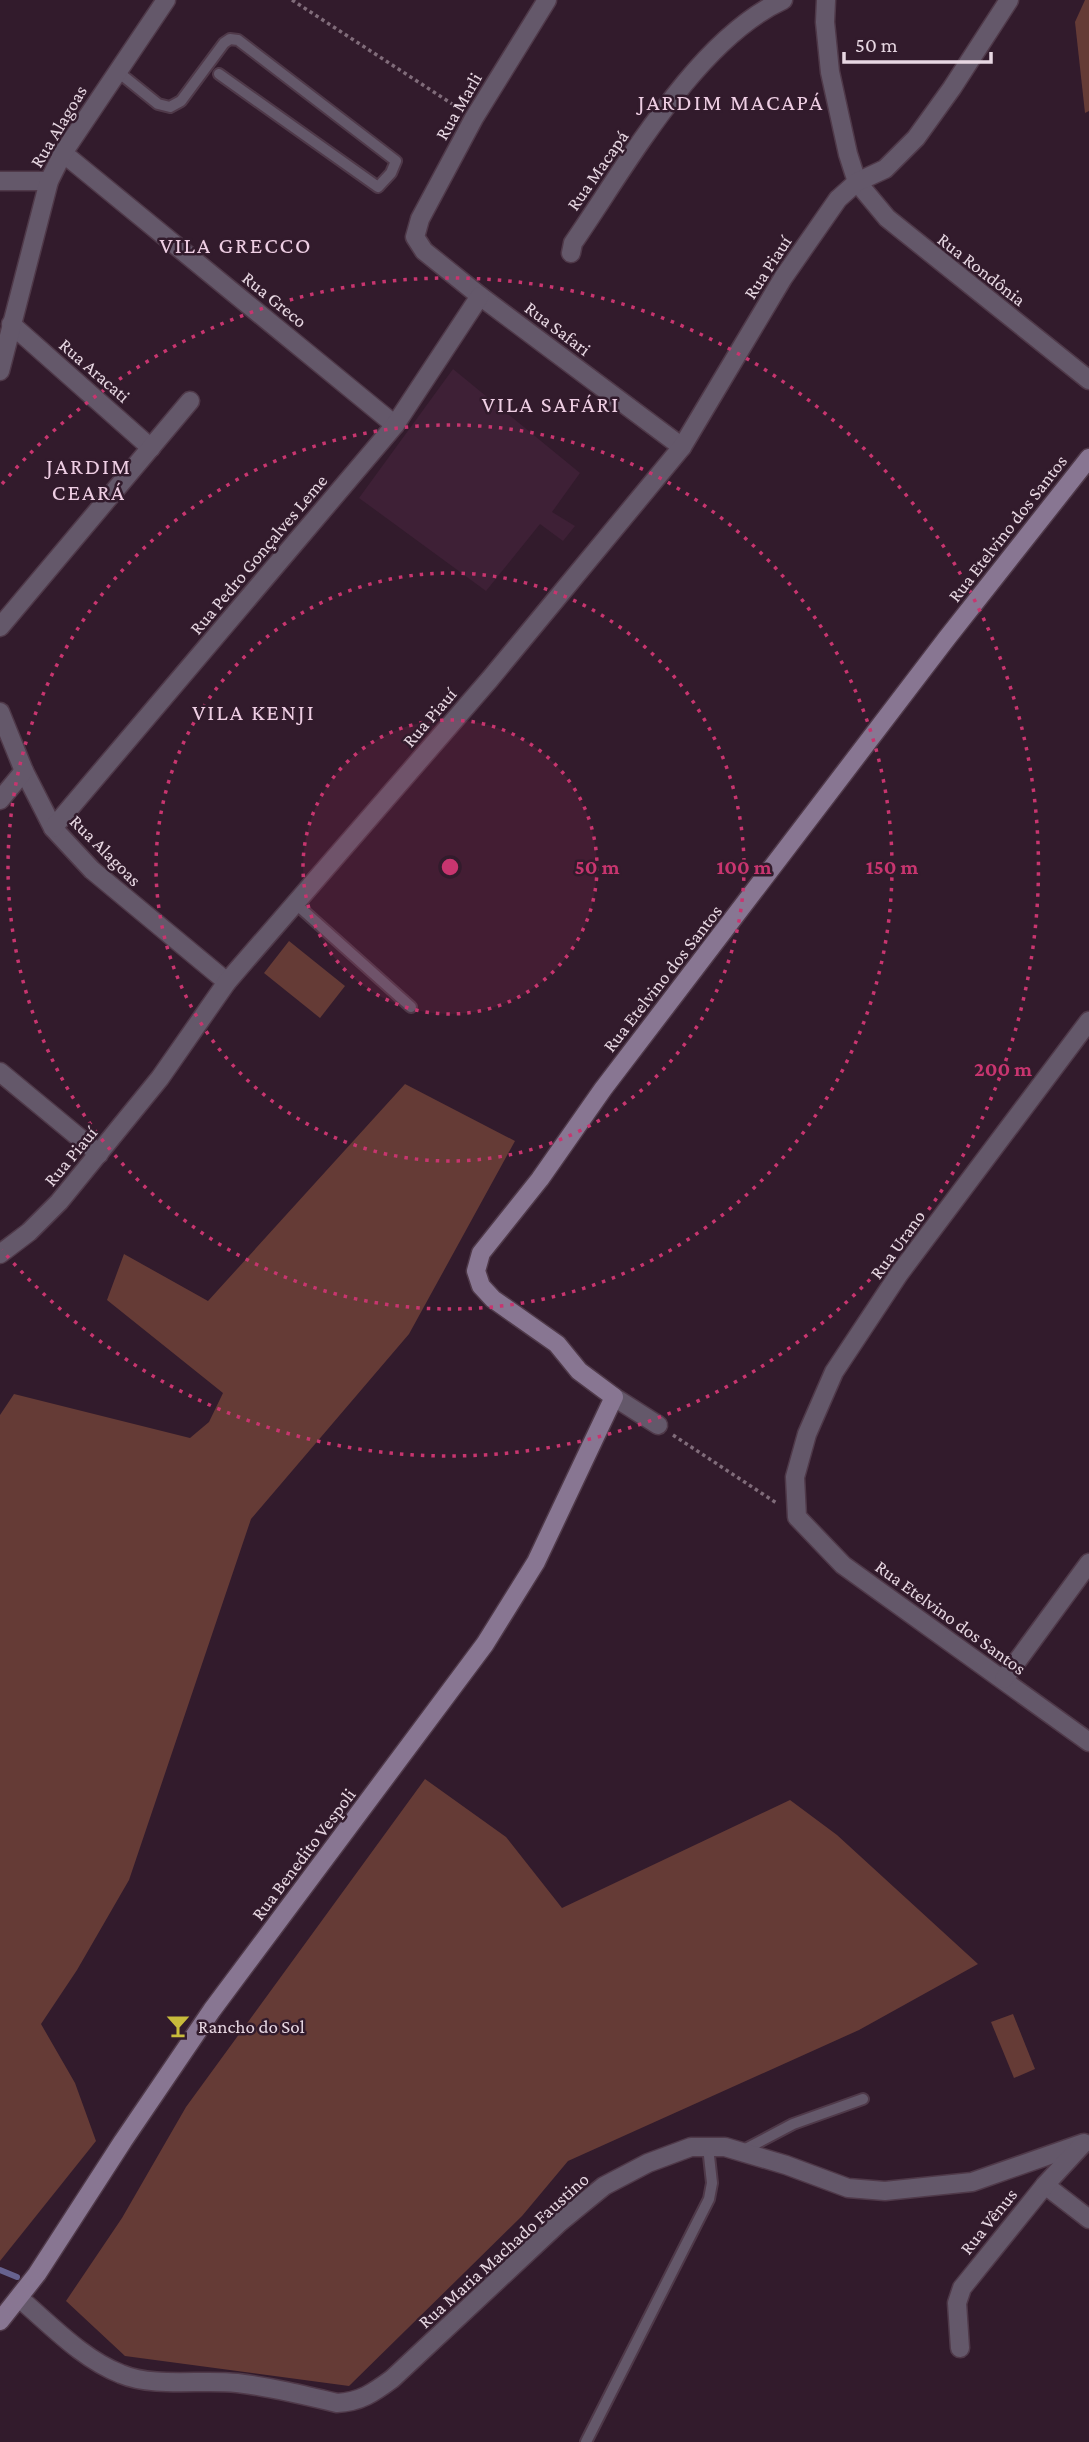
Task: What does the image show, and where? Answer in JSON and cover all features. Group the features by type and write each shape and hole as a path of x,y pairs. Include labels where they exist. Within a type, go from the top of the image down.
{"street":[{"name":"Rua Alagoas","path":"1,360 49,181 63,153 166,0"},
{"name":"Rua Marli","path":"415,237 421,219 474,118 547,0"},
{"name":"Rua Macapá","path":"572,253 573,243 695,70 730,35 763,9 783,0"},
{"path":"826,0 825,22 830,72 857,182"},
{"name":"Rua Piauí","path":"0,1254 29,1232 59,1202 160,1078 227,982 490,679 682,447 783,278 838,199 857,182 885,169 916,138 1009,0"},
{"name":"Rua Greco","path":"63,153 395,425"},
{"path":"0,181 49,181"},
{"name":"Rua Rondônia","path":"857,182 872,203 894,225 1089,380"},
{"name":"Rua Safari","path":"415,237 424,251 480,296 682,447"},
{"name":"Rua Pedro Gonçalves Leme","path":"53,828 395,425 480,296"},
{"name":"Rua Aracati","path":"10,324 151,448"},
{"path":"0,627 190,401"},
{"name":"Rua Etelvino dos Santos","path":"658,1425 579,1371 557,1344 493,1299 481,1286 476,1271 481,1254 540,1179 603,1089 947,638 1089,458"},
{"name":"Rua Alagoas","path":"0,712 24,771 53,828 92,870 227,982"},
{"path":"0,800 24,771"},
{"name":"Rua Urano","path":"797,1517 795,1477 807,1434 834,1372 899,1274 1089,1021"},
{"path":"0,1072 99,1154"},
{"name":"Rua Benedito Vespoli","path":"0,2321 37,2274 212,2010 485,1644 536,1562 614,1397"},
{"name":"Rua Etelvino dos Santos","path":"797,1517 843,1565 1089,1742"},
{"path":"1004,1679 1089,1563"},
{"name":"Rua Maria Machado Faustino","path":"19,2298 91,2358 124,2376 153,2381 237,2383 337,2403 350,2402 365,2398 392,2379 559,2222 604,2186 648,2163 691,2147 725,2147 786,2165 848,2188 885,2191 972,2182 1087,2140"},
{"name":"Rua Vênus","path":"960,2348 957,2303 962,2288 1045,2185 1087,2140"},
{"path":"1045,2185 1089,2219"}],"lane":[{"path":"117,71 158,104 170,107 181,101 224,43 230,39 238,40 396,161 391,173 378,187 219,74"},
{"path":"296,904 411,1007"},
{"path":"740,2152 793,2124 863,2099"},
{"path":"586,2442 709,2199 712,2183 708,2147"}],"path":[{"path":"292,0 474,118"},
{"path":"658,1425 797,1517"}],"shaded area":[{"path":"1085,0 1089,0 1089,111 1085,113 1075,22"},
{"path":"453,369 580,473 552,512 575,526 563,541 540,524 486,591 359,498"},
{"path":"289,941 345,986 320,1018 264,973"},
{"path":"405,1084 515,1141 409,1334 251,1519 129,1880 77,1970 41,2024 75,2083 96,2141 0,2261 0,1415 14,1394 190,1438 209,1422 223,1393 107,1300 124,1254 208,1301"},
{"path":"425,1779 506,1837 562,1908 790,1800 837,1835 978,1964 859,2030 568,2161 522,2216 349,2386 125,2356 66,2301 122,2218 186,2107"},
{"path":"1013,2014 1035,2069 1014,2078 991,2022"}],"waterway":[{"path":"0,2270 17,2277"}],"place":[{"name":"Rancho do Sol","path":"178,2026"}],"district":[{"name":"JARDIM MACAPÁ","path":"731,102"},
{"name":"VILA GRECCO","path":"236,245"},
{"name":"VILA SAFÁRI","path":"551,404"},
{"name":"JARDIM CEARÁ","path":"89,479"},
{"name":"VILA KENJI","path":"254,712"}]}
